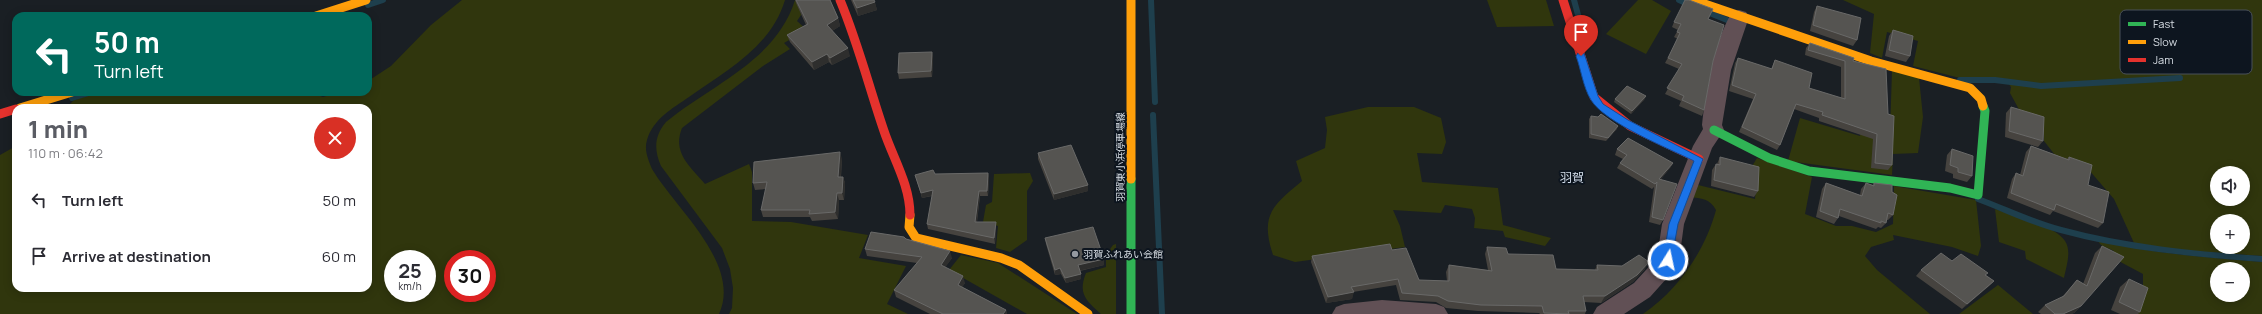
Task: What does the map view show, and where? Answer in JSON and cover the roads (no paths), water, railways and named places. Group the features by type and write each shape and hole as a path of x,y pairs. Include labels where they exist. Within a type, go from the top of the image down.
{"street":[{"path":"328,12 366,0"},
{"path":"840,0 854,32 890,148 906,186 911,206 909,227 916,238 1002,258 1019,265 1088,314"},
{"name":"羽賀東小浜停車場線","path":"1131,0 1132,314"},
{"path":"1563,0 1594,97 1600,106 1625,122 1699,159"},
{"path":"1693,0 1871,61 1970,88 1981,99 1985,111 1978,195 1950,188 1809,171 1769,158 1714,130 1712,125 1718,84 1726,49 1739,17"},
{"path":"33,104 59,96"},
{"path":"0,114 12,110"},
{"path":"1605,314 1642,290 1668,260 1673,224 1703,146 1714,130"},
{"path":"1344,314 1382,310 1436,314"}],"waterway":[{"path":"368,5 383,0"},
{"path":"1151,0 1155,102"},
{"path":"1574,0 1581,26"},
{"path":"1679,0 1690,5"},
{"path":"1712,14 1727,20"},
{"path":"1960,80 1995,80 2041,86 2180,78"},
{"path":"72,98 79,96"},
{"path":"1153,115 1162,314"},
{"path":"1978,199 2040,224 2086,236 2136,246 2211,255 2262,259"}],"place":[{"name":"羽賀ふれあい会館","path":"1075,254"}],"district":[{"name":"羽賀","path":"1572,178"}]}
